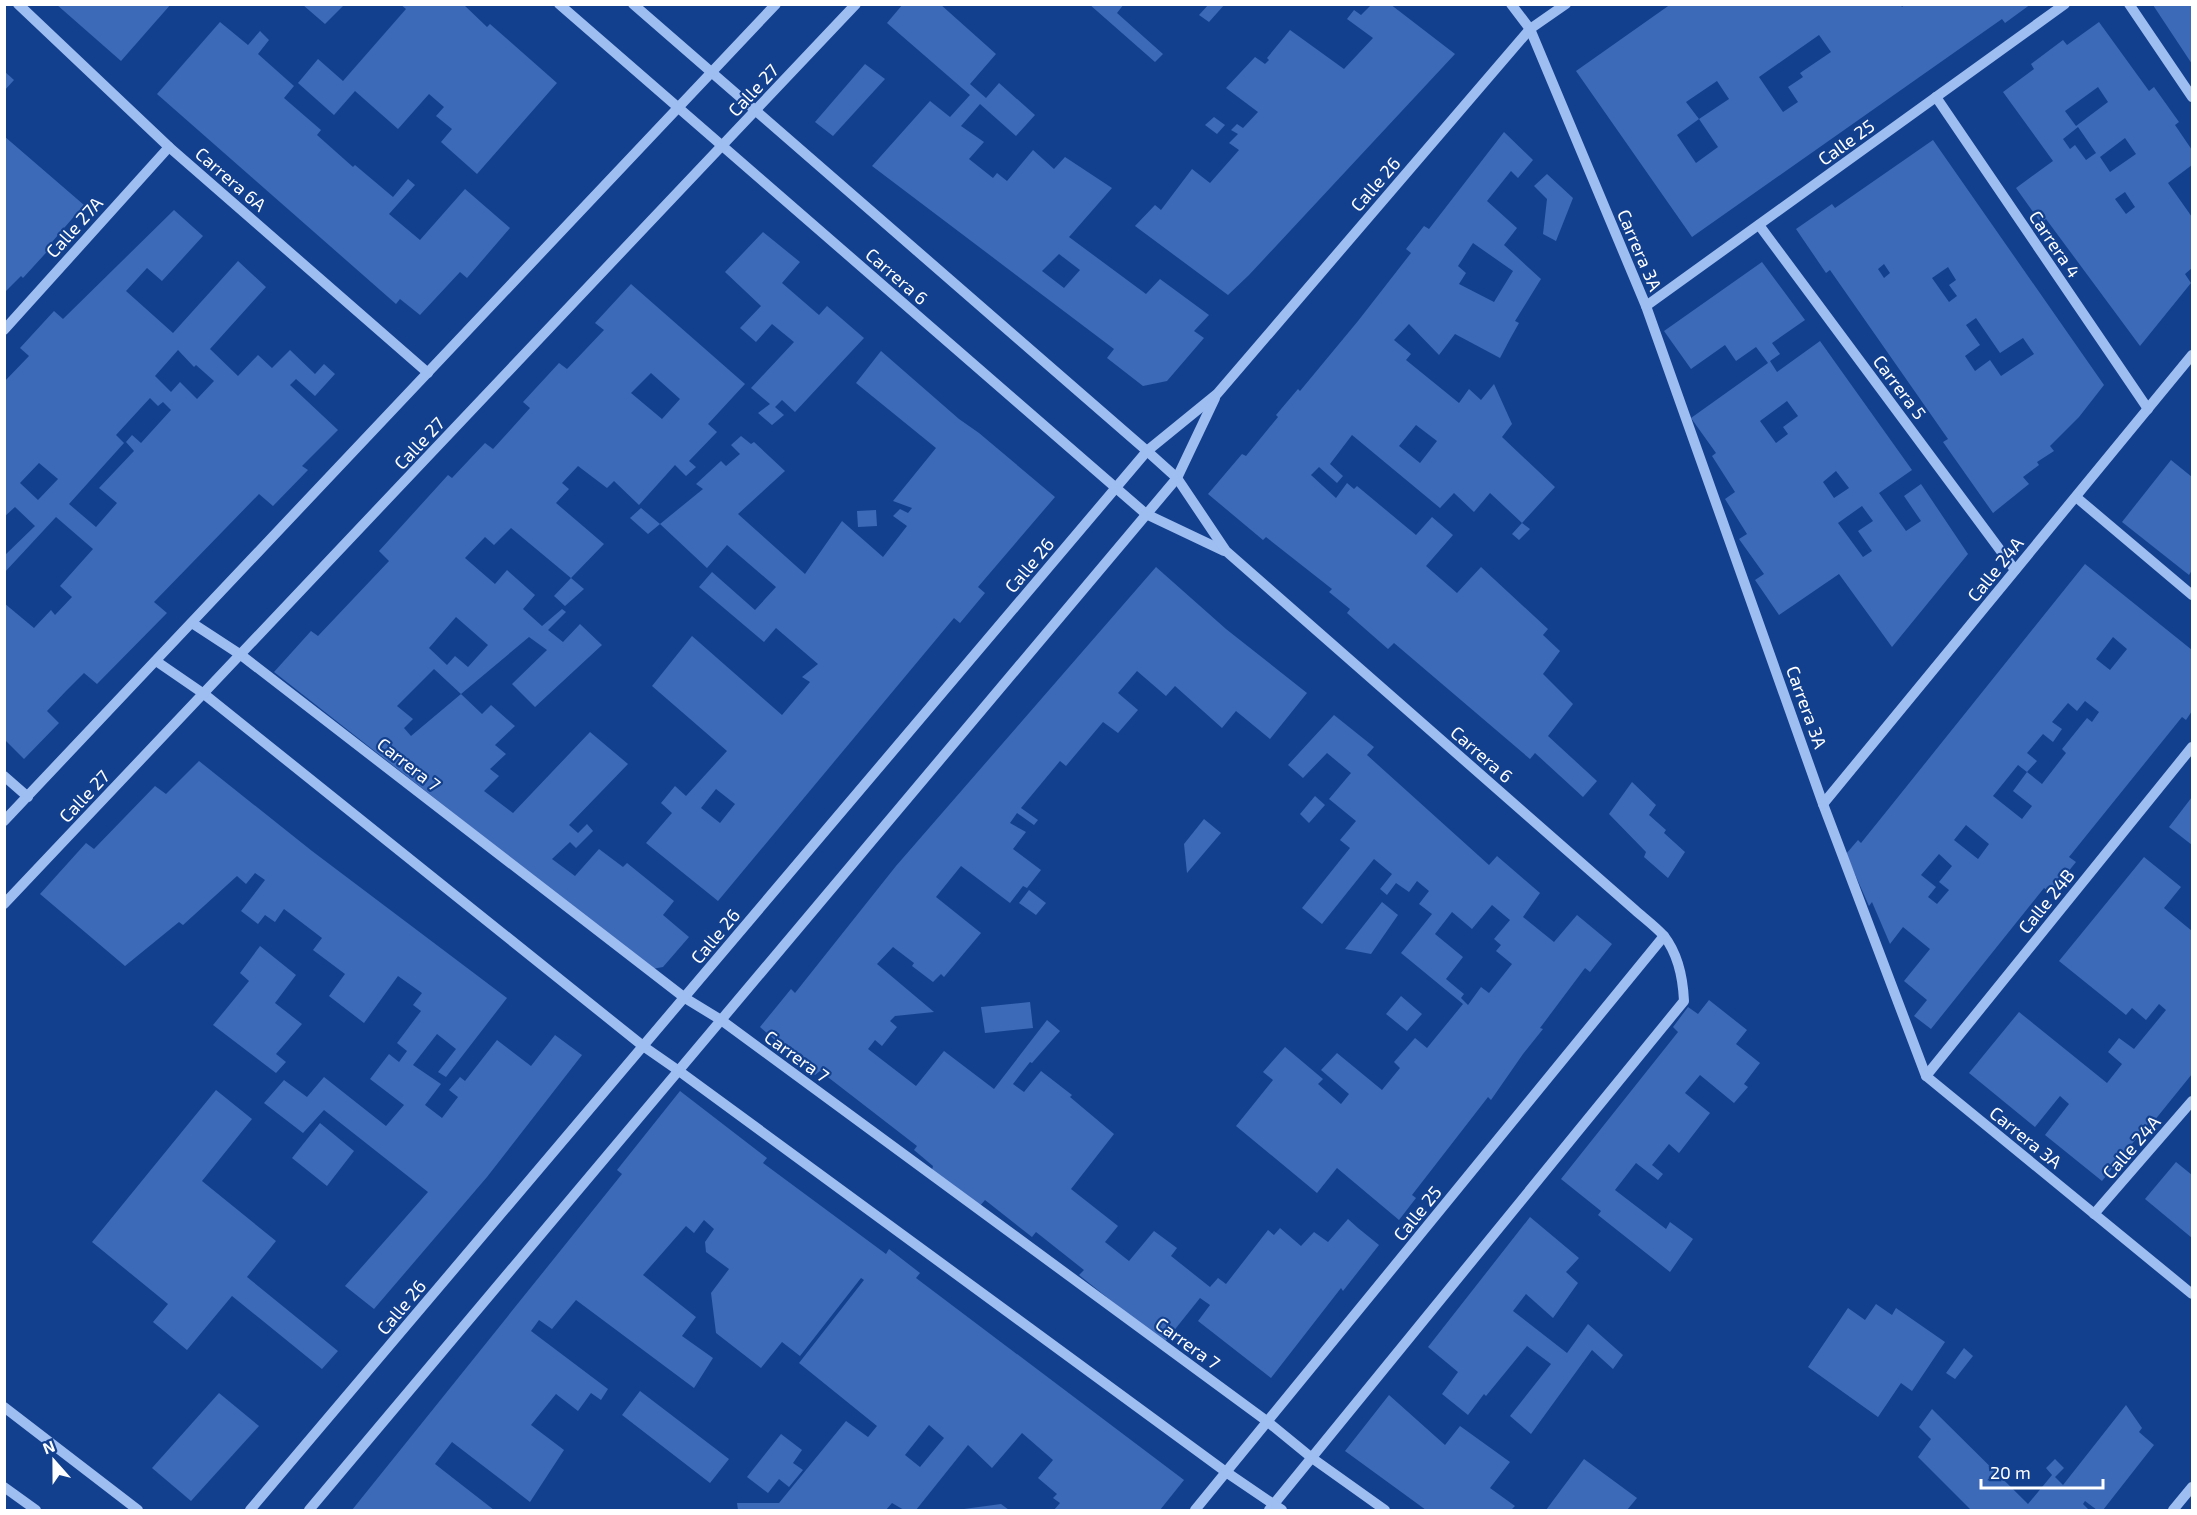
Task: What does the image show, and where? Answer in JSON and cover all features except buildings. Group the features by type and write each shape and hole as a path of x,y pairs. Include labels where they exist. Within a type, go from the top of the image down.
{"street":[{"name":"Carrera 6A","path":"18,4 169,147 428,373"},
{"name":"Carrera 6","path":"559,4 1146,514 1226,551"},
{"name":"Carrera 6","path":"633,4 1177,478 1226,551 1664,936 1674,956 1680,972 1684,1001 1312,1458"},
{"path":"4,821 776,4"},
{"name":"Calle 27","path":"4,904 856,4"},
{"name":"Carrera 3A","path":"1511,4 1530,30 1646,306 1823,804 1926,1076 2193,1294"},
{"name":"Calle 26","path":"250,1510 1147,451 1217,394 1530,30 1566,4"},
{"name":"Calle 25","path":"1646,306 2065,4"},
{"path":"2129,4 2193,97"},
{"name":"Carrera 4","path":"1936,97 2148,409"},
{"name":"Calle 27A","path":"4,330 169,147"},
{"name":"Carrera 5","path":"1759,225 2015,570"},
{"name":"Calle 24A","path":"1823,804 2193,355"},
{"name":"Calle 26","path":"309,1510 1177,478 1217,394"},
{"path":"2076,497 2193,596"},
{"name":"Carrera 7","path":"192,623 241,655 684,998 721,1020 1385,1510"},
{"path":"156,661 204,694 643,1046 1275,1508 1312,1458"},
{"name":"Calle 24B","path":"1926,1076 2193,747"},
{"path":"4,776 28,796"},
{"name":"Calle 25","path":"1195,1510 1664,936"},
{"name":"Calle 24A","path":"2094,1214 2193,1101"},
{"path":"4,1407 138,1510"},
{"path":"4,1487 36,1510"},
{"path":"2173,1510 2193,1487"}]}
